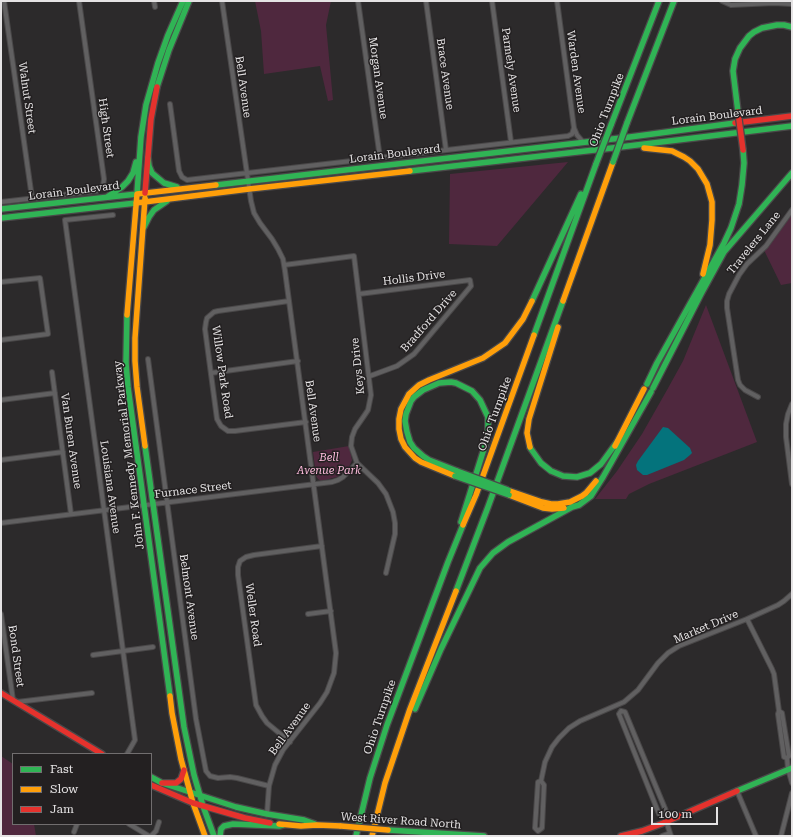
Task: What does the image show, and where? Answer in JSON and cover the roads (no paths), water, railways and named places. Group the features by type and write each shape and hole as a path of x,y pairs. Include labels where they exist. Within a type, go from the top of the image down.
{"main road":[{"name":"John F. Kennedy Memorial Parkway","path":"183,1 168,35 156,70 143,122 128,301 126,363 172,713 184,770 193,803 205,836"},
{"name":"John F. Kennedy Memorial Parkway","path":"189,1 169,50 157,88 152,119 144,202 136,317 135,361 140,409 184,727 189,754 203,806 214,836"},
{"name":"Ohio Turnpike","path":"356,836 370,778 387,725 448,562 476,495 596,164 660,1"},
{"path":"372,836 382,795 410,709 488,507 627,123 674,1"},
{"path":"724,252 736,223 743,199 746,175 739,112 734,84 733,68 737,53 754,32 762,28 777,25 792,26"},
{"path":"739,112 737,72 739,59 745,47 753,39 764,32 780,29 792,31"},
{"path":"744,123 792,111"},
{"name":"Lorain Boulevard","path":"1,210 744,123 792,116"},
{"name":"Lorain Boulevard","path":"1,218 792,126"},
{"path":"612,148 654,148 672,151 684,156 690,161 698,169 704,179 712,202 710,245 705,268 691,302"},
{"path":"106,197 122,187 128,181 133,173 140,149"},
{"path":"509,493 551,504 564,504 576,500 586,493 595,483 731,228 736,215 743,180 744,150"},
{"path":"148,158 149,166 157,178 164,183 181,188"},
{"path":"572,507 552,509 543,508 509,493 421,462 405,447 401,439 399,419 401,409 409,394 419,385 483,358 505,343 517,329 531,304 577,201 596,164"},
{"path":"382,795 415,708 473,580 480,568 493,553 508,542 587,499 596,489 652,390 724,252 792,173"},
{"path":"142,233 154,210 163,203 175,198"},
{"path":"582,249 527,426 528,440 533,453 546,468 556,474 577,477 590,473 601,464 617,442"},
{"path":"448,562 488,436 488,417 480,400 472,391 456,383 440,383 423,390 414,397 406,414 405,421 410,442 414,448 429,460 456,474"},
{"path":"1,693 100,753"},
{"path":"621,836 642,831 666,822 790,768"},
{"path":"162,782 176,783 181,778 184,770"},
{"name":"West River Road North","path":"152,777 236,807 304,820 317,825"},
{"name":"West River Road North","path":"152,785 193,803 245,818 283,825 341,826 484,836"},
{"path":"220,836 221,828 233,824 283,825"}],"street":[{"name":"Walnut Street","path":"4,1 32,198"},
{"name":"High Street","path":"32,198 97,190 100,189 104,182 79,1"},
{"path":"154,1 155,7"},
{"name":"Bell Avenue","path":"222,1 250,201 263,228 275,243 281,254 284,265 336,654 336,667 333,680 324,698 283,750 275,765 269,786 267,814"},
{"name":"Morgan Avenue","path":"358,1 380,158"},
{"name":"Brace Avenue","path":"426,1 446,150"},
{"name":"Parmely Avenue","path":"492,1 511,142"},
{"name":"Warden Avenue","path":"556,1 574,128 577,135 583,142"},
{"path":"722,1 731,5 774,3 792,4"},
{"name":"Lorain Boulevard","path":"170,104 179,171 182,177 187,180 568,136 572,134 574,128"},
{"name":"Lorain Boulevard","path":"1,202 32,198"},
{"name":"Travelers Lane","path":"758,397 742,388 738,380 728,313 729,294 739,274 766,246 792,210"},
{"name":"Louisiana Avenue","path":"113,215 65,220 135,740 128,753"},
{"name":"Keys Drive","path":"284,265 354,256 371,391 368,410 355,429 352,437 351,446 357,463"},
{"path":"1,282 40,278 48,334 1,340"},
{"name":"Hollis Drive","path":"359,294 470,280"},
{"name":"Bradford Drive","path":"370,376 403,363 414,354 471,286 470,280"},
{"name":"Willow Park Road","path":"290,301 218,311 210,315 205,326 217,419 221,426 228,431 306,422"},
{"name":"Belmont Avenue","path":"148,359 196,719 206,771 210,776 218,778 237,778 269,786"},
{"path":"211,373 298,361"},
{"name":"Van Buren Avenue","path":"52,372 71,514"},
{"path":"1,400 55,393"},
{"path":"792,404 786,424 786,448 792,484"},
{"path":"1,460 63,452"},
{"path":"357,463 373,477 382,488 393,512 395,534 386,573"},
{"name":"Furnace Street","path":"1,523 332,482 343,477 357,463"},
{"name":"Weller Road","path":"290,742 267,723 256,705 238,567 240,561 254,555 322,546"},
{"name":"Market Drive","path":"538,836 538,831 535,828 538,782 541,781 545,762 552,747 566,730 580,721 624,702 638,690 658,663 668,653 679,646 748,619 778,605 792,594"},
{"path":"308,614 331,611"},
{"name":"Bond Street","path":"1,614 3,644 15,701"},
{"path":"748,619 772,668 784,757 787,758 792,783"},
{"path":"93,655 153,647"},
{"path":"15,701 92,693"},
{"path":"618,705 621,711 625,712 666,811 664,814 671,835 662,836"},
{"path":"621,711 619,714 660,814 664,814"},
{"path":"737,791 756,836"},
{"path":"781,836 792,793"},
{"path":"131,825 150,836 156,831 159,822"},
{"path":"74,832 77,825"}],"water":[{"path":"663,427 668,428 690,448 692,453 684,460 647,475 643,475 637,470 636,465"}],"park label":[{"name":"Bell Avenue Park","path":"329,464"}]}
